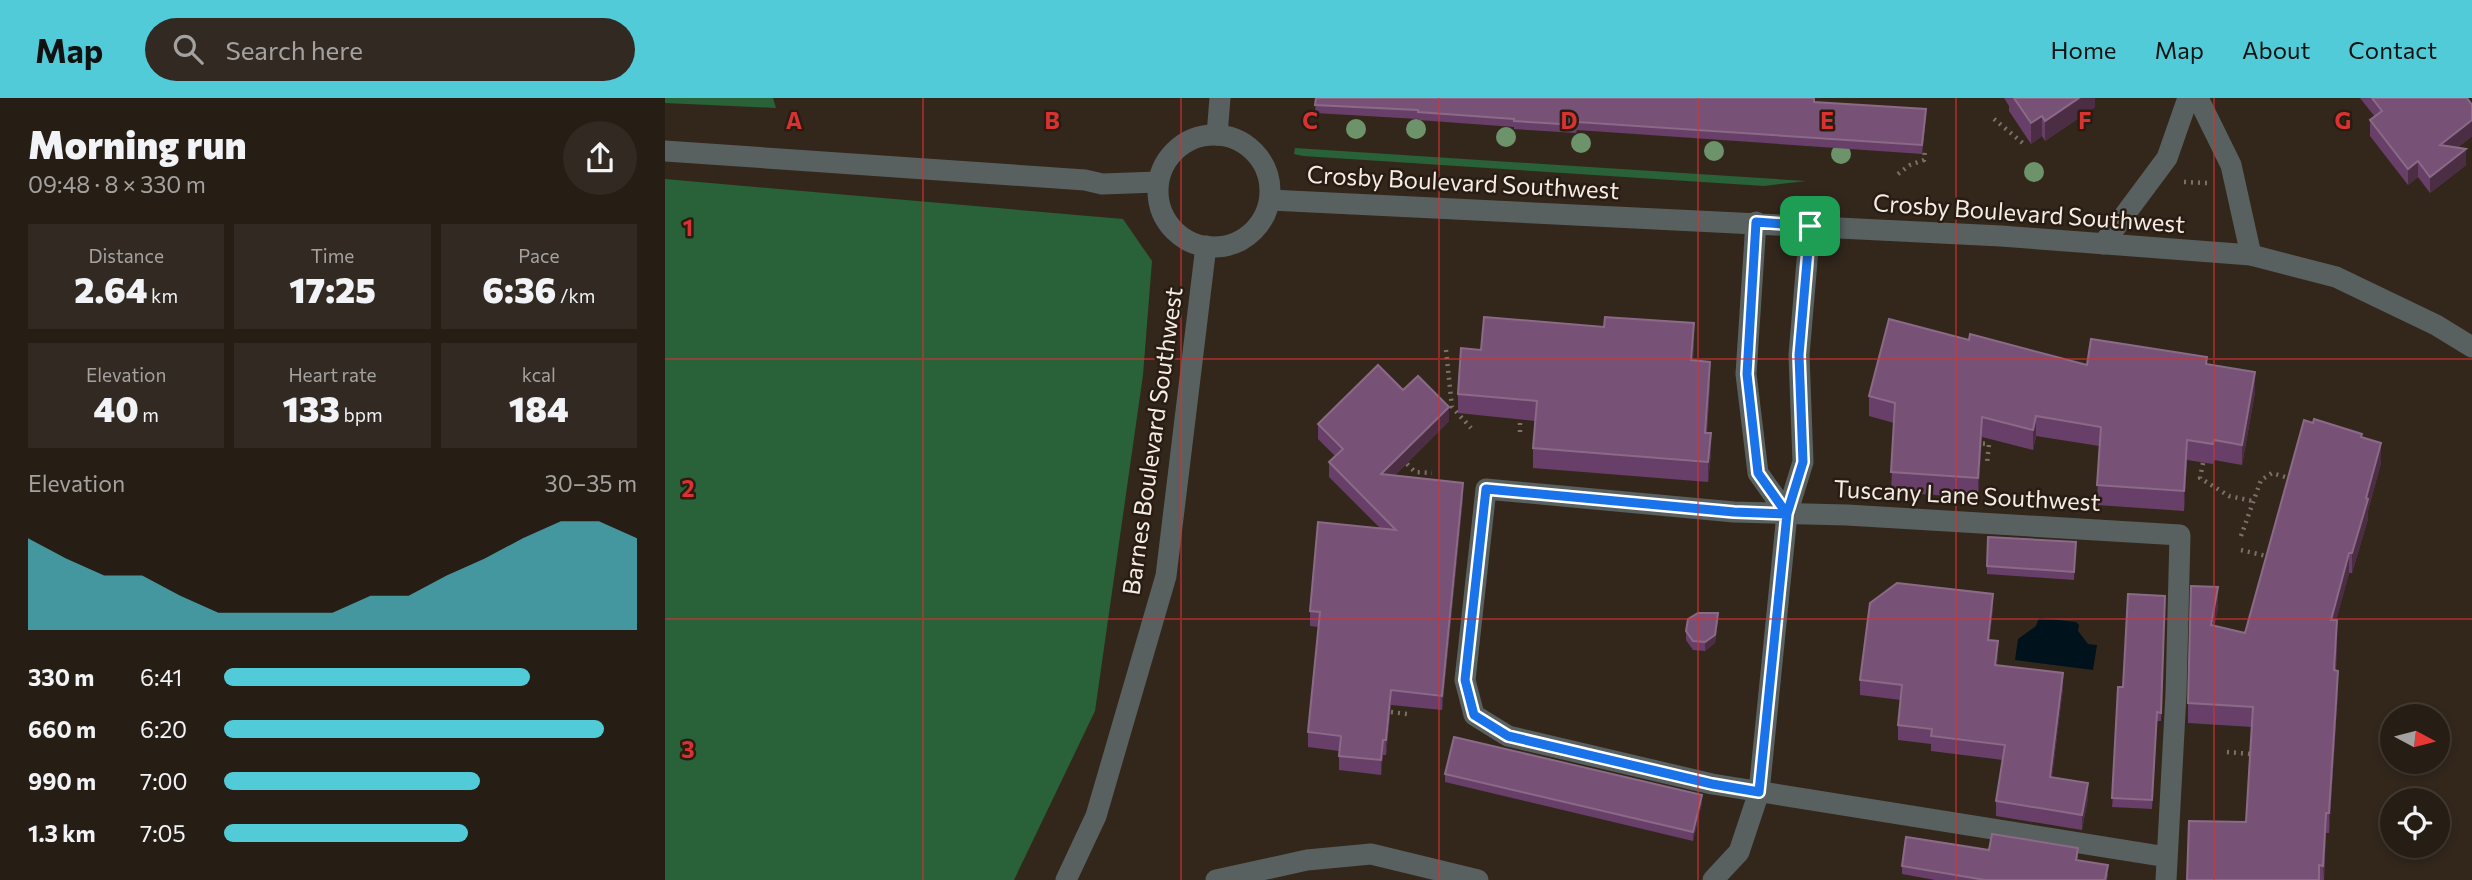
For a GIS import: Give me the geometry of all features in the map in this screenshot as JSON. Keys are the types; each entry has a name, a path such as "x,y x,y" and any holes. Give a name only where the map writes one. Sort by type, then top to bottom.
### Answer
{"street":[{"path":"1217,135 1220,98"},
{"path":"2103,244 2167,158 2188,98"},
{"path":"2198,98 2231,165 2251,255"},
{"path":"1217,135 1235,138 1249,147 1262,161 1269,180 1270,200 1263,218 1251,233 1234,244 1215,248 1195,245 1178,235 1166,220 1159,201 1158,182 1163,166 1172,152 1186,142 1202,136 1217,135"},
{"path":"665,151 1085,180 1102,184 1158,182"},
{"name":"Crosby Boulevard Southwest","path":"1270,200 1756,222 2001,236 2251,255 2336,277 2436,325 2472,347"},
{"path":"1756,222 1747,374 1758,473 1787,514"},
{"path":"1713,880 1739,852 1759,792 1787,514 1803,462 1799,355 1810,226"},
{"name":"Barnes Boulevard Southwest","path":"1066,880 1096,816 1166,576 1206,246"},
{"name":"Tuscany Lane Southwest","path":"2166,880 2176,694 2180,535 1847,515 1734,512 1486,489 1465,680 1474,715 1508,736 1712,784 2167,857"},
{"path":"1216,880 1307,860 1371,854 1478,880"}],"path":[{"path":"1994,119 2024,144"},
{"path":"1898,174 1910,165 1924,160 1925,149"},
{"path":"2180,182 2208,183"},
{"path":"1446,350 1452,407 1471,428"},
{"path":"1520,419 1520,432"},
{"path":"1970,442 1989,444 1987,463"},
{"path":"2203,463 2200,478 2229,496 2253,502"},
{"path":"1407,464 1415,472 1432,473"},
{"path":"2241,536 2260,480 2272,473 2293,479"},
{"path":"2241,550 2275,558"},
{"path":"1391,712 1407,714"},
{"path":"2227,752 2251,754"}],"green space":[{"path":"665,98 773,98 776,108 665,103"},
{"path":"1295,148 1806,181 1764,186 1303,156 1294,154"},
{"path":"665,179 1123,219 1152,261 1143,375 1095,711 1014,880 665,880"}],"water":[{"path":"2039,618 2076,622 2079,625 2078,631 2088,644 2097,645 2093,670 2015,660 2018,639 2036,626"}],"building":[{"path":"1316,98 1814,98 1814,102 1926,109 1922,145 1577,122 1576,125 1514,121 1418,110 1315,105"},
{"path":"2014,98 2079,98 2045,121 2042,116 2031,123"},
{"path":"2372,98 2467,98 2472,105 2472,120 2440,145 2466,149 2430,177 2418,161 2408,169 2370,120 2382,111"},
{"path":"1484,317 1604,327 1605,317 1694,323 1691,360 1710,362 1705,433 1711,433 1708,462 1533,448 1537,401 1458,394 1461,348 1481,350"},
{"path":"1889,319 1969,340 1970,334 2087,365 2091,339 2207,357 2206,364 2255,372 2242,445 2214,440 2213,444 2187,440 2184,491 2097,485 2101,427 2036,416 2033,430 1982,417 1978,478 1891,472 1895,403 1869,396"},
{"path":"1378,365 1403,390 1418,376 1449,407 1381,474 1463,483 1442,696 1391,690 1386,740 1383,740 1381,760 1339,756 1341,736 1308,732 1320,612 1310,611 1318,522 1396,530 1329,462 1343,449 1318,424"},
{"path":"2314,419 2381,443 2366,498 2368,499 2352,553 2349,553 2331,620 2337,620 2334,670 2338,671 2323,866 2319,865 2319,880 2187,880 2189,821 2246,822 2253,707 2188,703 2191,586 2218,587 2211,625 2245,633 2304,420 2313,423"},
{"path":"1988,537 2076,542 2074,572 1987,566"},
{"path":"1897,583 1993,594 1988,640 1998,641 1995,665 2063,673 2050,777 2088,783 2082,815 1996,801 2005,745 1931,736 1932,729 1898,725 1902,685 1860,680 1870,603"},
{"path":"2128,594 2165,596 2161,713 2157,712 2152,800 2112,798 2118,687 2123,687"},
{"path":"1698,613 1718,613 1715,635 1705,642 1693,641 1686,631 1688,619"},
{"path":"1454,737 1702,795 1693,832 1445,774"},
{"path":"1992,834 2078,848 2076,860 2108,865 2105,880 1985,880 1902,866 1906,837 1989,850"}],"route":[{"path":"1810,226 1756,222 1747,374 1758,473 1787,514 1734,512 1486,489 1465,680 1474,715 1508,736 1712,784 1759,792 1787,514 1803,462 1799,355 1810,226"}]}
